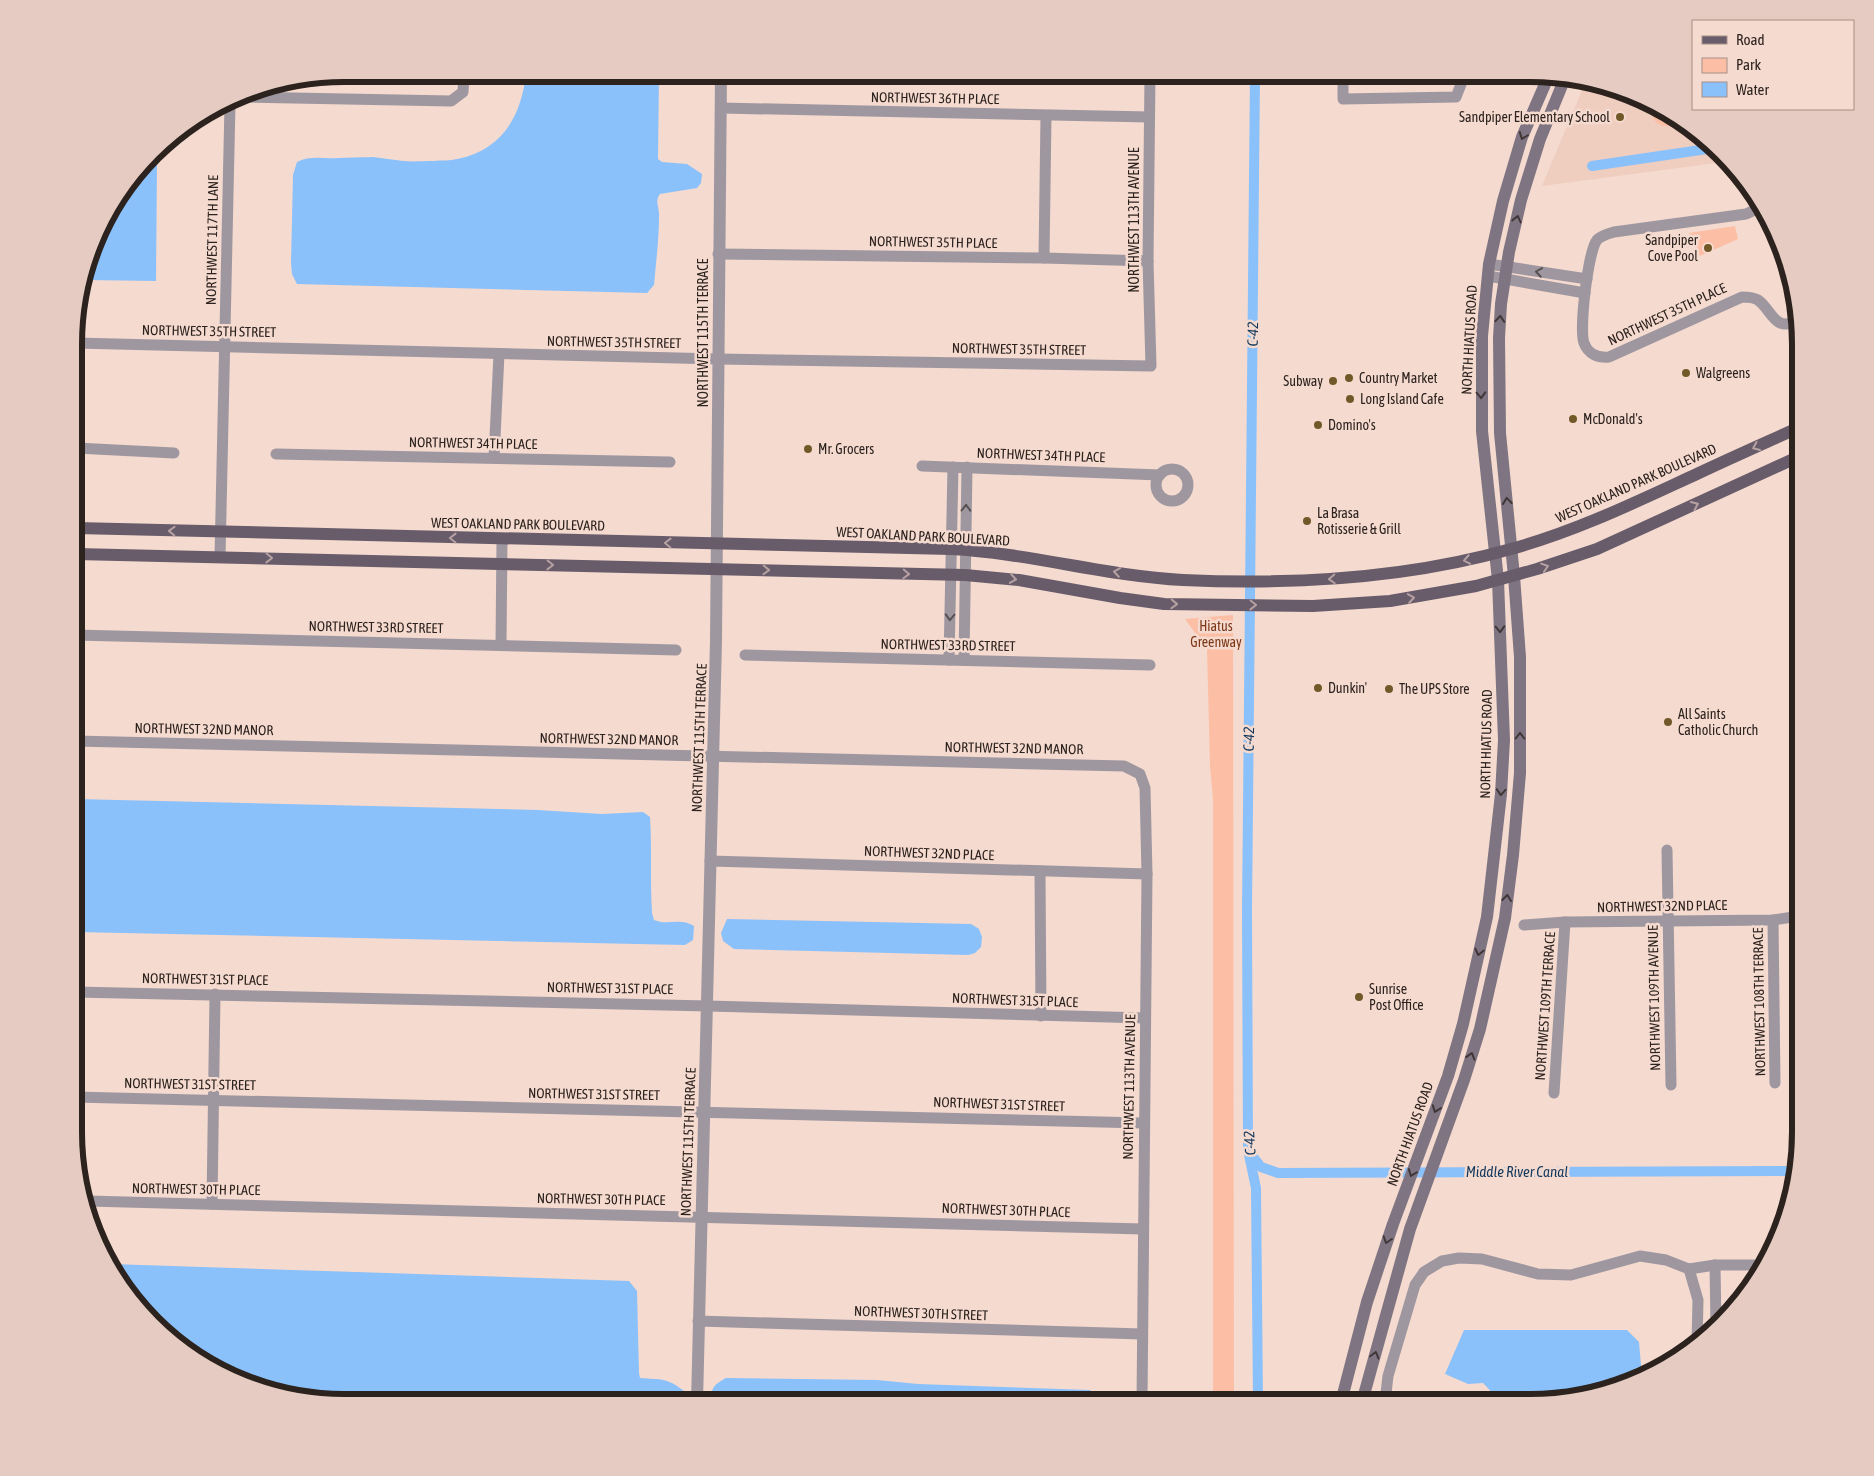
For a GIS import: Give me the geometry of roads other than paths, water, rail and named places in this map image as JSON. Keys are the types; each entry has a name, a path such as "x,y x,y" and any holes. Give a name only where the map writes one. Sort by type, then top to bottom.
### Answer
{"main road":[{"name":"NORTH HIATUS ROAD","path":"1343,1394 1367,1302 1404,1194 1448,1076 1463,1024 1487,917 1501,794 1504,740 1498,580 1482,431 1482,336 1488,270 1503,201 1522,137 1546,83"},
{"path":"1364,1394 1410,1229 1464,1080 1480,1029 1506,909 1520,773 1520,657 1512,549 1500,433 1499,338 1507,266 1521,200 1540,139 1561,85"},
{"name":"WEST OAKLAND PARK BOULEVARD","path":"83,528 951,549 1014,555 1149,577 1287,581 1378,575 1437,566 1512,549 1558,534 1622,509 1792,431"},
{"path":"83,554 965,575 1019,580 1139,601 1179,604 1330,605 1390,601 1444,593 1514,576 1604,546 1792,460"}],"street":[{"path":"257,97 451,101 464,92 464,82"},
{"name":"NORTHWEST 115TH TERRACE","path":"697,1394 714,756 721,82"},
{"name":"NORTHWEST 113TH AVENUE","path":"1150,82 1148,261 1151,366"},
{"path":"1343,82 1343,99 1456,97 1462,82"},
{"name":"NORTHWEST 36TH PLACE","path":"721,108 1149,117"},
{"name":"NORTHWEST 117TH LANE","path":"220,557 230,110"},
{"path":"1044,258 1046,116"},
{"path":"1488,270 1505,279 1585,292 1594,246 1602,236 1614,232 1746,214 1754,210"},
{"name":"NORTHWEST 35TH PLACE","path":"718,254 1148,261"},
{"path":"1488,270 1507,266 1587,279"},
{"name":"NORTHWEST 35TH PLACE","path":"1585,292 1584,343 1590,352 1598,357 1614,355 1740,297 1758,300 1772,317 1780,322 1791,324"},
{"name":"NORTHWEST 35TH STREET","path":"83,343 718,359 1151,366"},
{"path":"494,458 499,354"},
{"path":"83,448 174,453"},
{"name":"NORTHWEST 34TH PLACE","path":"276,454 670,462"},
{"name":"NORTHWEST 34TH PLACE","path":"922,466 1160,475"},
{"path":"949,660 953,467"},
{"path":"964,660 967,467"},
{"path":"501,645 502,539"},
{"name":"NORTHWEST 33RD STREET","path":"83,636 676,650"},
{"name":"NORTHWEST 33RD STREET","path":"745,654 1150,665"},
{"name":"NORTHWEST 32ND MANOR","path":"83,741 1124,766 1140,774"},
{"name":"NORTHWEST 113TH AVENUE","path":"1140,774 1145,788 1147,874 1142,1394"},
{"name":"NORTHWEST 109TH AVENUE","path":"1667,850 1671,1085"},
{"name":"NORTHWEST 32ND PLACE","path":"710,862 1147,874"},
{"path":"1040,871 1041,1016"},
{"name":"NORTHWEST 32ND PLACE","path":"1524,925 1565,922 1773,920 1792,917"},
{"name":"NORTHWEST 108TH TERRACE","path":"1773,920 1774,1083"},
{"name":"NORTHWEST 109TH TERRACE","path":"1554,1093 1565,922"},
{"name":"NORTHWEST 31ST PLACE","path":"83,992 1145,1018"},
{"path":"212,1204 215,994"},
{"name":"NORTHWEST 31ST STREET","path":"83,1096 1144,1123"},
{"name":"NORTHWEST 30TH PLACE","path":"92,1201 1143,1229"},
{"path":"1385,1394 1388,1376 1415,1285 1424,1272 1442,1261 1459,1258 1482,1259 1538,1274 1571,1275 1640,1256 1666,1260 1689,1269 1715,1265 1754,1265"},
{"path":"1715,1265 1716,1316"},
{"path":"1689,1269 1698,1300 1697,1332"},
{"name":"NORTHWEST 30TH STREET","path":"698,1322 1142,1334"}],"water":[{"path":"524,82 659,82 658,159 662,162 687,164 702,174 701,183 697,188 660,194 658,197 659,214 654,285 647,293 297,284 292,274 291,263 293,175 297,162 312,158 373,157 407,161 434,161 454,160 473,155 486,148 507,129 514,117"},
{"path":"157,161 156,281 90,280 102,244 118,214 137,185"},
{"path":"83,799 538,810 602,814 643,812 650,817 651,901 654,920 659,922 684,922 694,926 693,940 685,945 83,932"},
{"path":"727,919 971,924 979,929 982,937 981,947 975,953 968,955 734,949 723,941 721,933"},
{"path":"119,1264 629,1281 637,1291 640,1378 663,1380 672,1383 684,1391 684,1394 345,1394 310,1391 277,1385 244,1374 214,1358 185,1339 159,1317 137,1291"},
{"path":"1464,1330 1627,1330 1639,1342 1641,1368 1614,1380 1564,1391 1529,1394 1493,1394 1483,1383 1468,1384 1445,1374"},
{"path":"726,1378 877,1380 918,1384 1090,1390 1093,1394 712,1394 714,1386"}],"waterway":[{"name":"C-42","path":"1255,82 1247,911 1248,1150 1256,1188 1258,1394"},
{"path":"1592,166 1704,150"},
{"name":"Middle River Canal","path":"1250,1153 1261,1167 1278,1173 1788,1171"}],"place":[{"name":"Sandpiper Elementary School","path":"1620,117"},
{"name":"Sandpiper Cove Pool","path":"1708,248"},
{"name":"Walgreens","path":"1686,373"},
{"name":"Country Market","path":"1349,378"},
{"name":"Subway","path":"1333,381"},
{"name":"Long Island Cafe","path":"1350,399"},
{"name":"McDonald's","path":"1573,419"},
{"name":"Domino's","path":"1318,425"},
{"name":"Mr. Grocers","path":"808,449"},
{"name":"La Brasa Rotisserie & Grill","path":"1307,521"},
{"name":"Dunkin'","path":"1318,688"},
{"name":"The UPS Store","path":"1389,689"},
{"name":"All Saints Catholic Church","path":"1668,722"},
{"name":"Sunrise Post Office","path":"1359,997"}],"park label":[{"name":"Hiatus Greenway","path":"1216,634"}]}
